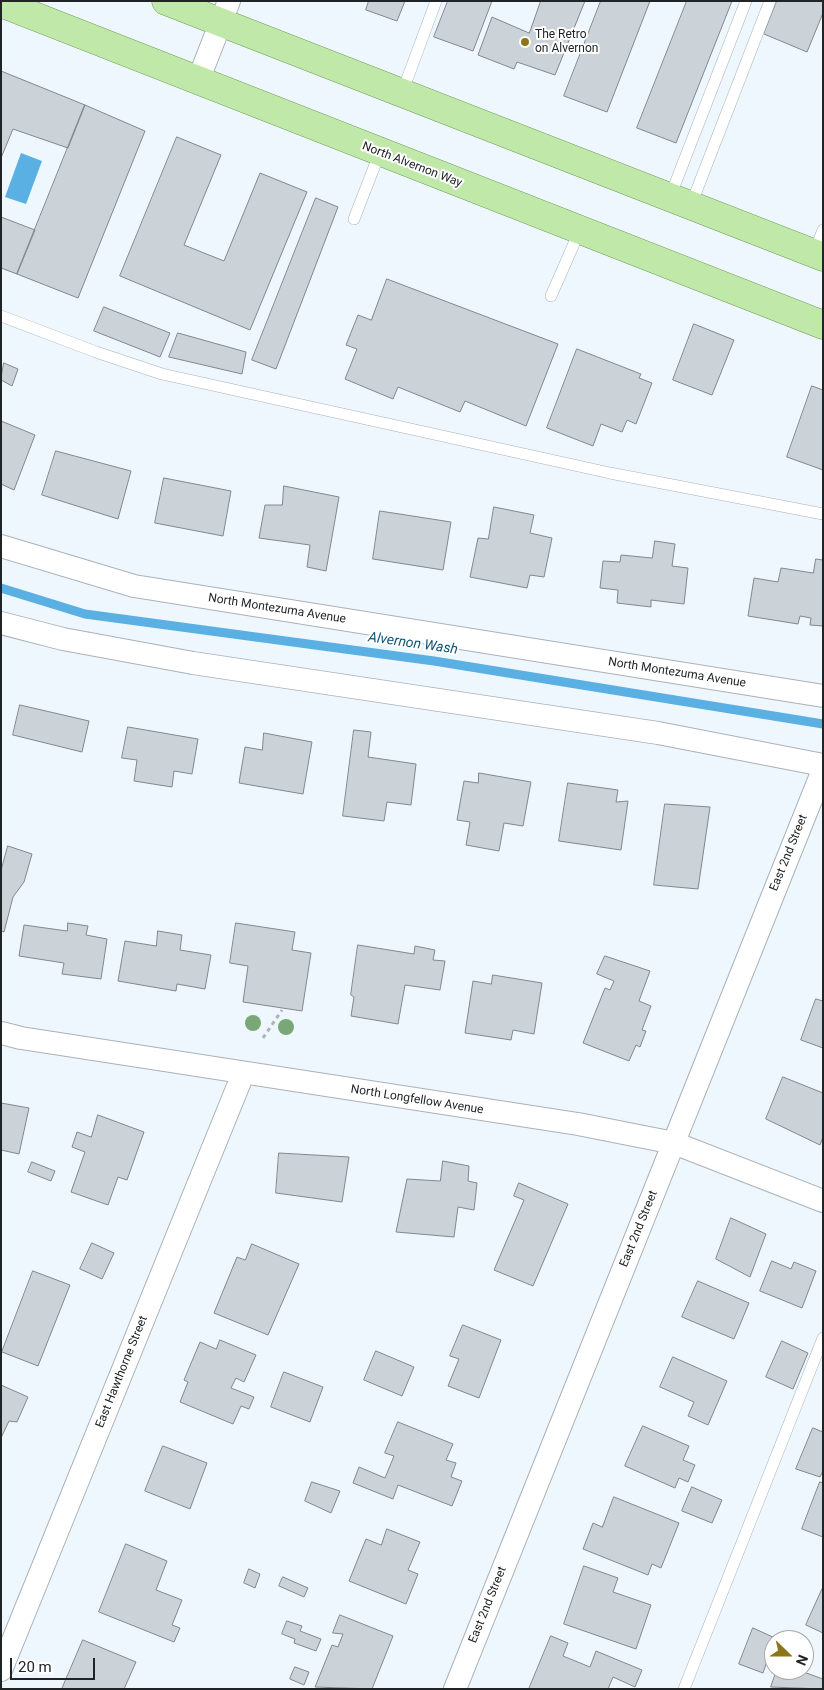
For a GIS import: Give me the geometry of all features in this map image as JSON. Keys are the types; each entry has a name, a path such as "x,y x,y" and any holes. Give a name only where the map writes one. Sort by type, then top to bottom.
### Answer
{"main road":[{"path":"166,1 225,12 402,93 681,201 820,247"},
{"name":"North Alvernon Way","path":"1,3 823,325"}],"street":[{"path":"198,81 225,12"},
{"name":"North Montezuma Avenue","path":"1,546 134,586 823,696"},
{"path":"1,623 63,639 193,664 658,733 823,765"},
{"name":"East 2nd Street","path":"455,1689 823,770"},
{"name":"North Longfellow Avenue","path":"1,1033 21,1038 243,1074 578,1124 674,1143 823,1201"},
{"name":"East Hawthorne Street","path":"1,1670 243,1074"}],"lane":[{"path":"402,93 436,1"},
{"path":"681,201 746,1"},
{"path":"681,201 770,1"},
{"path":"354,218 380,152"},
{"path":"551,296 580,230"},
{"path":"1,316 96,352 162,374 600,471 823,514"},
{"path":"684,1689 823,1338"}],"path":[{"path":"263,1038 282,1010"}],"water":[{"path":"21,153 42,161 26,204 5,197"}],"building":[{"path":"369,1 405,1 397,21 366,10"},
{"path":"448,1 492,1 473,51 434,37"},
{"name":"The Retro on Alvernon","path":"541,1 585,1 555,75 517,62 514,69 478,55 492,17 529,33"},
{"path":"601,1 650,1 607,112 564,96"},
{"path":"687,1 732,1 676,143 637,128"},
{"path":"777,1 823,1 823,13 807,52 764,34"},
{"path":"1,71 85,105 68,148 13,129 1,158"},
{"path":"85,105 145,131 78,298 17,274"},
{"path":"177,137 221,155 184,245 224,261 260,173 307,192 250,330 120,276"},
{"path":"316,198 338,207 276,369 252,360"},
{"path":"1,217 35,230 17,274 1,268"},
{"path":"387,279 558,344 526,426 465,401 460,412 398,387 393,399 345,379 357,349 346,345 358,315 371,320"},
{"path":"104,307 170,333 160,357 94,331"},
{"path":"694,324 734,340 712,395 673,380"},
{"path":"178,333 246,352 242,374 169,357"},
{"path":"577,349 641,374 639,378 652,383 636,424 627,420 622,432 601,424 593,446 547,428"},
{"path":"4,363 18,369 12,386 1,380"},
{"path":"812,386 823,390 823,470 787,457"},
{"path":"1,421 35,435 14,490 1,484"},
{"path":"56,451 131,471 118,519 42,495"},
{"path":"164,478 231,491 223,536 155,523"},
{"path":"284,486 339,497 326,571 307,567 310,545 259,538 265,505 282,505"},
{"path":"494,507 534,515 530,533 552,538 544,577 530,575 527,588 470,577 478,538 488,539"},
{"path":"380,511 451,522 443,570 373,559"},
{"path":"655,541 675,544 672,566 688,568 684,604 651,600 651,607 617,603 618,590 600,588 603,561 620,562 621,555 652,558"},
{"path":"816,559 823,560 823,626 810,625 811,618 800,616 798,624 748,616 754,578 778,582 781,568 813,573"},
{"path":"20,705 89,721 82,752 13,735"},
{"path":"128,727 198,739 192,774 174,771 172,787 134,781 137,760 122,758"},
{"path":"354,730 371,732 368,757 416,764 411,805 387,802 384,821 343,816"},
{"path":"264,733 312,742 303,794 239,783 245,747 262,750"},
{"path":"479,773 531,782 523,826 504,823 499,851 466,845 470,822 457,820 464,781 478,783"},
{"path":"568,783 618,790 616,802 628,801 621,850 559,841"},
{"path":"665,804 710,807 698,889 654,885"},
{"path":"8,846 32,854 24,882 13,897 4,932 1,931 1,871"},
{"path":"68,923 88,926 86,935 107,939 101,979 62,974 64,963 19,956 24,925 67,931"},
{"path":"236,923 295,932 292,950 311,953 302,1011 243,1002 248,966 230,963"},
{"path":"158,931 182,935 180,950 211,955 205,989 177,984 176,991 118,981 125,941 156,946"},
{"path":"358,945 414,954 415,946 435,950 433,960 445,961 440,990 405,985 398,1024 351,1016 354,997 351,995"},
{"path":"605,956 650,971 639,1001 651,1006 642,1030 646,1031 640,1047 636,1045 629,1061 583,1043 605,988 610,990 614,981 597,974"},
{"path":"493,975 542,983 534,1034 513,1030 511,1040 465,1033 473,981 491,984"},
{"path":"816,999 823,1001 823,1048 801,1040"},
{"path":"783,1077 823,1093 823,1137 820,1145 766,1119"},
{"path":"1,1103 29,1108 19,1154 1,1150"},
{"path":"98,1115 144,1132 127,1180 118,1177 108,1205 71,1192 85,1152 72,1147 77,1132 91,1137"},
{"path":"279,1153 349,1157 342,1202 276,1193"},
{"path":"443,1161 469,1166 468,1181 477,1183 474,1210 458,1207 454,1237 396,1232 407,1179 440,1181"},
{"path":"32,1162 55,1171 51,1181 28,1172"},
{"path":"519,1183 568,1204 533,1286 494,1270 524,1200 514,1196"},
{"path":"731,1218 766,1234 750,1277 716,1259"},
{"path":"92,1243 114,1253 102,1279 80,1269"},
{"path":"252,1244 299,1264 268,1335 214,1313 237,1257 245,1260"},
{"path":"772,1261 791,1269 794,1262 816,1271 802,1308 760,1291"},
{"path":"33,1271 70,1285 38,1366 2,1352"},
{"path":"698,1281 749,1303 734,1339 682,1317"},
{"path":"463,1325 501,1340 479,1398 448,1386 459,1359 450,1356"},
{"path":"220,1340 256,1355 244,1382 236,1378 231,1388 254,1397 249,1409 241,1406 233,1424 180,1402 188,1382 184,1380 200,1342 216,1349"},
{"path":"782,1341 808,1353 793,1389 766,1377"},
{"path":"376,1351 414,1367 402,1396 364,1380"},
{"path":"673,1357 727,1381 708,1425 688,1416 694,1402 660,1387"},
{"path":"284,1372 323,1387 310,1422 271,1407"},
{"path":"1,1385 28,1397 17,1422 9,1421 1,1438"},
{"path":"398,1422 453,1444 446,1460 456,1463 451,1477 462,1481 452,1506 398,1485 393,1499 353,1483 359,1467 385,1478 394,1456 385,1453"},
{"path":"643,1426 689,1446 683,1460 695,1465 688,1482 679,1478 675,1488 625,1466"},
{"path":"813,1428 823,1432 823,1471 820,1477 796,1469"},
{"path":"163,1446 207,1463 190,1509 145,1491"},
{"path":"312,1482 340,1491 331,1513 305,1501"},
{"path":"820,1482 823,1483 823,1537 802,1529"},
{"path":"692,1487 722,1500 712,1523 682,1511"},
{"path":"614,1497 679,1523 661,1568 652,1564 648,1575 583,1549 593,1523 602,1527"},
{"path":"387,1529 420,1542 408,1570 418,1574 406,1604 349,1581 366,1539 381,1545"},
{"path":"126,1544 167,1561 156,1590 182,1600 172,1625 180,1628 174,1642 99,1612"},
{"path":"584,1566 618,1578 613,1592 651,1605 636,1649 564,1624"},
{"path":"249,1569 260,1574 255,1588 244,1583"},
{"path":"283,1577 308,1588 304,1597 279,1586"},
{"path":"823,1587 823,1633 806,1625"},
{"path":"340,1615 393,1636 372,1689 315,1687 332,1645 338,1647 343,1634 333,1633"},
{"path":"287,1621 302,1626 300,1631 321,1639 316,1651 294,1643 295,1639 282,1634"},
{"path":"753,1628 764,1633 763,1673 739,1664"},
{"path":"551,1636 568,1643 563,1656 590,1667 596,1651 642,1670 635,1687 613,1677 608,1689 529,1689"},
{"path":"83,1640 136,1662 124,1689 62,1689"},
{"path":"295,1667 309,1672 304,1685 290,1679"},
{"path":"814,1676 823,1679 823,1689 771,1687 773,1680 814,1680"}],"waterway":[{"name":"Alvernon Wash","path":"1,588 85,614 434,661 823,724"}],"place":[{"name":"The Retro on Alvernon","path":"525,42"}]}
